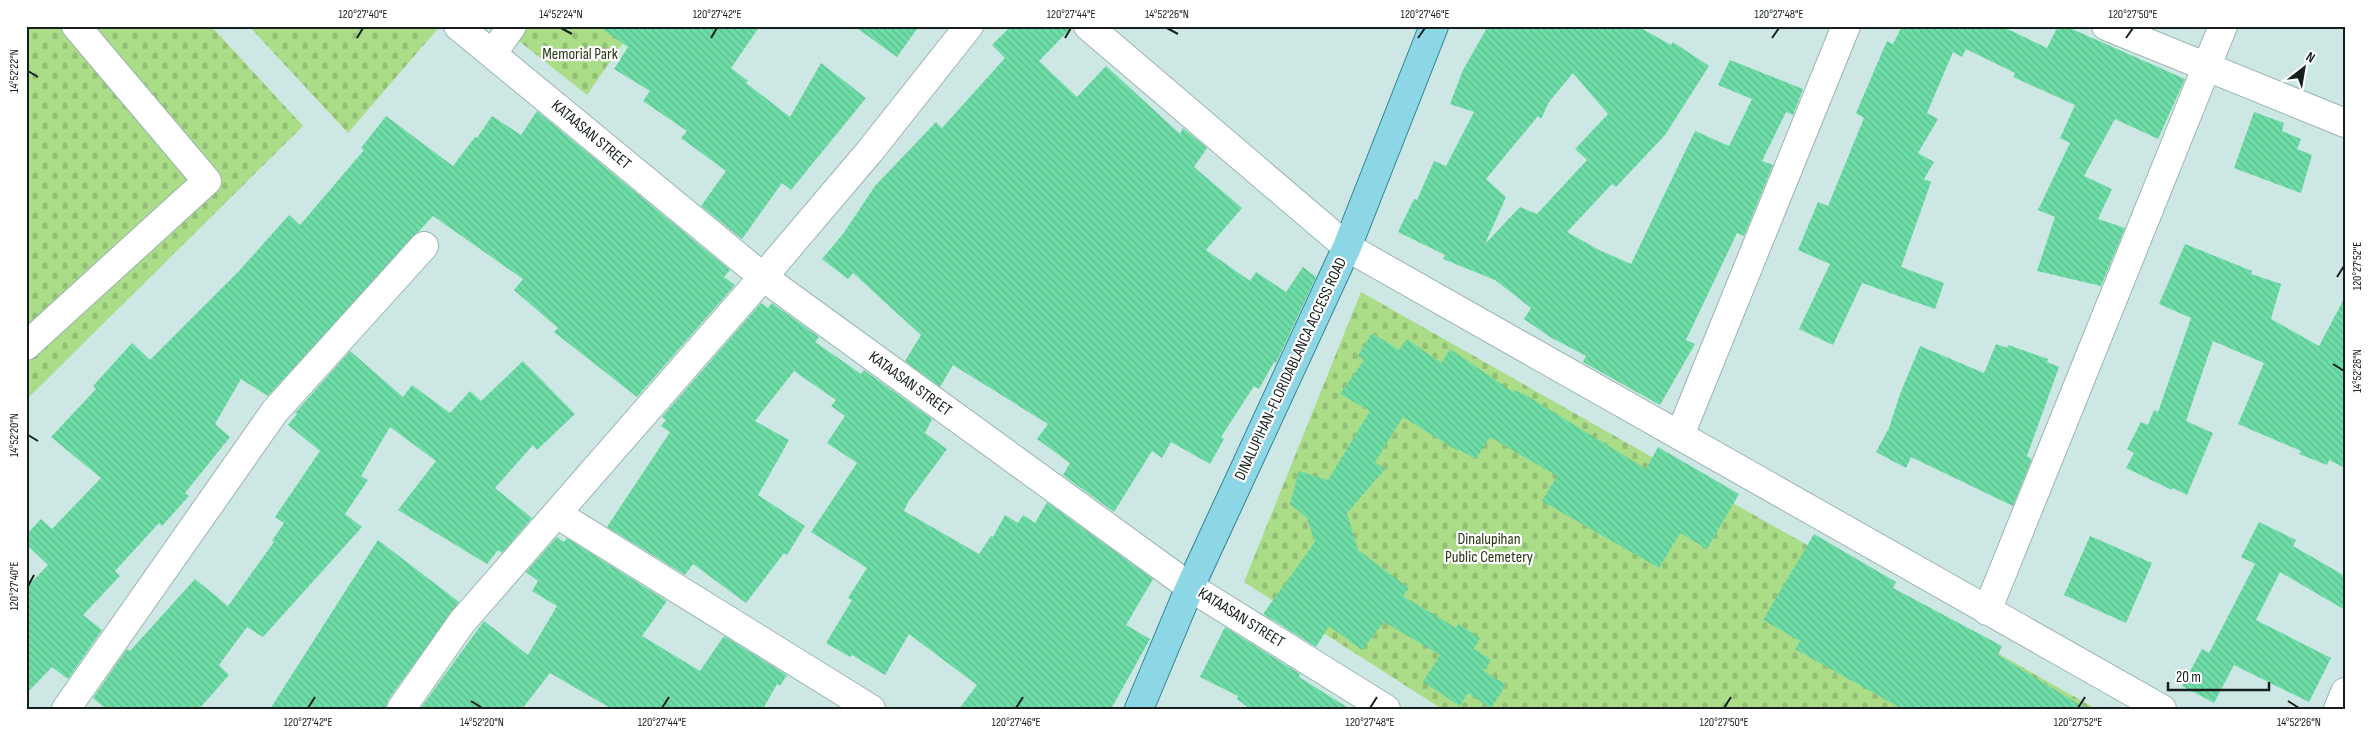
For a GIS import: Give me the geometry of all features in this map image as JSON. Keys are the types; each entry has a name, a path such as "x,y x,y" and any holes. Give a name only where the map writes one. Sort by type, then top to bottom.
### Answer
{"main road":[{"name":"DINALUPIHAN-FLORIDABLANCA ACCESS ROAD","path":"1139,709 1190,586 1347,247 1434,26"}],"street":[{"path":"26,346 207,181 76,26"},
{"name":"KATAASAN STREET","path":"458,26 763,278 1190,586 1386,709"},
{"path":"493,53 512,26"},
{"path":"401,709 462,622 763,278 870,151 968,26"},
{"path":"1088,26 1347,247 2162,709"},
{"path":"1680,435 1846,26"},
{"path":"2106,26 2205,68 2345,123"},
{"path":"1987,611 2223,26"},
{"path":"66,709 275,411 424,246"},
{"path":"557,514 862,706"},
{"path":"2338,709 2345,692"}],"green space":[{"path":"26,26 211,26 303,126 26,400"},
{"path":"249,26 440,26 348,133"},
{"name":"Memorial Park","path":"500,26 635,26 587,95"},
{"name":"Dinalupihan Public Cemetery","path":"1361,292 2096,709 1442,709 1244,582"}],"building":[{"path":"598,26 760,26 731,68 748,81 746,83 790,117 821,63 866,98 791,190 782,183 742,239 701,206 726,171 681,138 687,131 643,101 650,91 614,69 628,47"},
{"path":"854,26 919,26 897,57"},
{"path":"1011,26 1073,26 1039,61 1077,97 1106,66 1180,134 1183,128 1207,148 1194,167 1242,208 1206,250 1250,281 1256,272 1286,292 1303,267 1316,277 1276,363 1274,362 1259,389 1254,386 1221,437 1224,439 1210,464 1171,442 1162,458 1152,451 1114,512 1063,475 1070,463 1037,439 1048,424 953,365 940,387 905,361 921,335 853,273 848,279 822,259 843,234 875,186 936,122 942,128 1005,58 992,45"},
{"path":"1488,26 1637,26 1671,45 1673,42 1709,66 1665,135 1616,187 1612,184 1567,232 1599,250 1631,264 1695,131 1729,146 1752,99 1718,85 1730,60 1803,89 1793,115 1786,112 1762,161 1773,165 1744,236 1737,233 1686,340 1695,344 1660,405 1583,362 1586,356 1550,337 1524,319 1531,308 1495,280 1443,259 1445,255 1398,232 1414,199 1417,200 1434,161 1446,166 1474,112 1450,104 1463,70","holes":["1573,73 1608,114 1575,149 1587,160 1537,214 1520,207 1485,244 1506,197 1486,179 1538,116 1541,119 1549,102"]},
{"path":"1898,26 2001,26 2047,48 2058,26 2065,26 2185,79 2158,139 2115,119 2084,176 2112,189 2098,219 2125,228 2101,286 2037,271 2055,217 2038,210 2070,143 2060,138 2075,105 2013,77 2015,73 1966,49 1962,57 1953,52 1927,113 1938,119 1918,153 1934,162 1924,179 1931,182 1901,267 1944,283 1935,309 1862,283 1833,345 1799,329 1830,264 1798,250 1818,202 1828,206 1864,118 1856,113 1887,41 1893,44 1901,28"},
{"path":"537,111 730,270 724,277 735,285 637,397 554,332 558,328 514,290 523,279 433,216 268,396 241,379 215,424 230,437 185,493 189,496 162,526 159,523 115,571 120,576 83,615 102,630 68,679 52,667 26,694 26,588 48,565 26,544 26,535 41,519 52,529 101,478 51,437 96,389 93,386 132,343 150,360 239,271 289,215 300,225 364,150 361,148 386,116 453,166 475,137 477,138 492,116 521,135"},
{"path":"2254,112 2284,123 2282,131 2301,139 2297,149 2312,155 2301,193 2234,168"},
{"path":"2185,244 2252,271 2251,274 2281,284 2271,319 2319,346 2345,297 2345,468 2329,460 2327,465 2299,454 2301,451 2238,424 2264,363 2213,341 2186,421 2213,433 2187,495 2126,468 2134,453 2127,449 2141,422 2148,425 2154,410 2158,412 2191,318 2159,304"},
{"path":"761,303 768,308 772,303 819,337 815,342 861,374 864,370 932,419 925,433 947,449 908,502 904,511 979,554 991,536 993,537 1005,515 1018,523 1023,515 1035,523 1047,502 1153,579 1126,625 1150,639 1111,709 959,709 977,685 909,634 885,675 852,655 850,657 826,643 852,600 848,598 867,568 811,532 857,463 827,443 845,416 831,406 836,400 794,371 755,421 789,440 758,495 805,526 787,555 784,553 746,603 693,564 685,575 607,527 670,432 661,426 666,420 662,417"},
{"path":"1372,333 1399,350 1407,339 1441,363 1450,349 1513,392 1514,390 1524,394 1646,469 1658,447 1739,494 1707,549 1680,533 1659,568 1542,501 1557,476 1490,437 1476,459 1460,450 1458,451 1403,417 1375,462 1385,469 1347,513 1358,550 1409,588 1403,596 1456,628 1458,624 1480,638 1474,649 1491,660 1484,671 1506,685 1491,708 1468,693 1460,706 1423,682 1440,655 1384,622 1362,650 1329,626 1316,647 1263,614 1315,542 1307,518 1290,504 1299,471 1328,480 1370,411 1340,394 1364,360 1358,356"},
{"path":"1996,344 2007,348 2008,345 2048,359 2047,362 2059,367 2027,456 2032,459 2013,506 1911,457 1906,468 1876,452 1889,428 1900,394 1920,346 1984,373"},
{"path":"350,351 403,397 412,385 450,413 470,391 481,401 523,361 575,414 537,450 533,445 495,488 532,518 502,553 498,550 487,564 398,510 436,461 390,427 361,476 368,480 345,514 362,527 263,637 247,627 219,665 229,675 199,709 106,709 93,698 127,649 130,651 195,579 228,606 274,542 272,541 284,523 275,517 320,451 288,425 297,414 295,413"},
{"path":"2259,522 2296,540 2293,546 2345,576 2345,610 2280,572 2256,620 2331,658 2309,702 2234,665 2214,703 2182,686 2202,649 2209,653 2255,564 2241,557"},
{"path":"1814,534 1896,582 1893,588 2002,646 1998,655 2087,709 1902,709 1795,649 1800,641 1763,620"},
{"path":"2090,536 2152,563 2126,623 2064,595"},
{"path":"557,537 564,542 567,538 667,601 642,636 700,671 724,636 787,675 780,686 777,684 763,709 612,709 550,673 522,709 420,709 484,621 528,655 557,606 532,591 538,581 526,572"},
{"path":"378,540 459,602 388,700 386,709 270,709"},
{"path":"1225,627 1300,674 1299,677 1350,709 1250,709 1237,699 1238,696 1200,677"}]}
